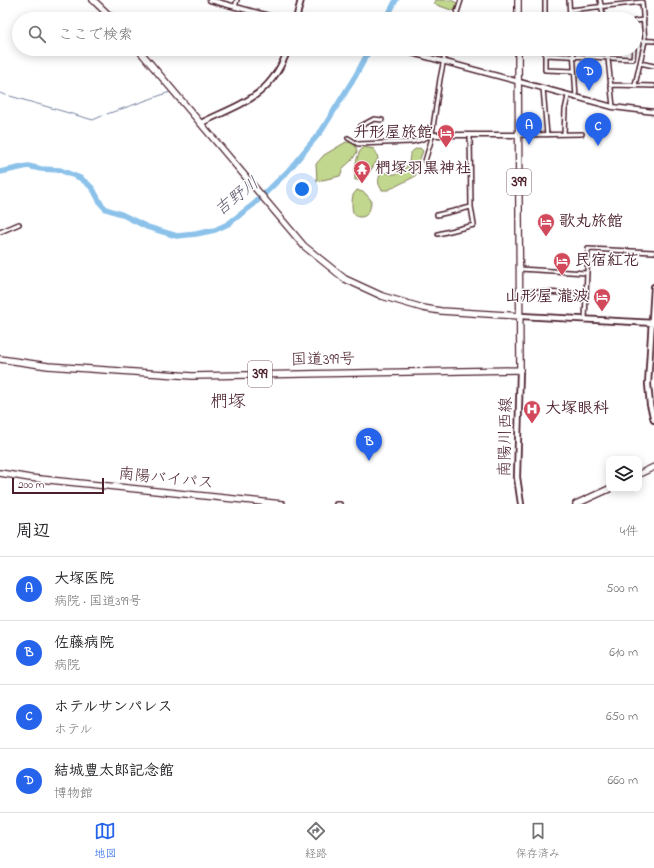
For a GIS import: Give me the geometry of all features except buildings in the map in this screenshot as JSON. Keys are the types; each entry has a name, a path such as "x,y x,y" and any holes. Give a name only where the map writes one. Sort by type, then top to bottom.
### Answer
{"highway":[{"path":"93,0 106,12"},
{"path":"518,0 518,12"},
{"path":"144,56 304,246 345,279 369,291 404,304 435,310 520,316"},
{"name":"399","path":"518,56 520,370"},
{"name":"国道399号","path":"0,359 48,366 192,376 520,370"},
{"path":"642,473 654,467"},
{"name":"南陽バイパス","path":"0,473 30,478 282,504"},
{"path":"576,504 606,491"}],"main road":[{"path":"298,12 301,0"},
{"path":"201,123 236,108 260,93 272,80 285,56"},
{"path":"654,287 648,390 654,420"},
{"path":"520,316 653,323"},
{"name":"南陽川西線","path":"520,370 517,477 521,504"}],"street":[{"path":"210,0 254,12"},
{"path":"235,7 237,0"},
{"path":"457,12 461,0"},
{"path":"545,0 545,12"},
{"path":"569,0 570,10 642,2 645,41 642,54"},
{"path":"600,0 603,12"},
{"path":"642,41 654,41"},
{"path":"420,56 613,107 654,112"},
{"path":"425,161 432,135 444,56"},
{"path":"545,56 545,70 574,71"},
{"path":"576,98 573,56 633,59 633,56"},
{"path":"635,86 642,56"},
{"path":"608,58 613,107"},
{"path":"640,63 654,66"},
{"path":"610,84 654,86"},
{"path":"543,88 547,135"},
{"path":"564,134 565,110 568,96"},
{"path":"361,126 374,120 382,120"},
{"path":"438,234 474,225 471,207 470,134"},
{"path":"348,138 358,144 404,142 420,140 432,135 582,134"},
{"path":"437,215 471,207"},
{"path":"0,232 19,224"},
{"path":"585,319 588,249 654,252"},
{"path":"520,269 586,273"},
{"path":"520,291 585,294"}],"green space":[{"path":"436,0 451,0 457,3 454,11 434,4"},
{"path":"346,142 352,143 356,147 357,152 352,160 344,167 340,176 317,181 316,164 324,155"},
{"path":"363,147 374,149 378,159 365,179 355,180 356,163"},
{"path":"420,148 423,151 419,161 417,173 414,177 388,190 382,190 378,181 381,172 392,174 399,173 407,166 411,152"},
{"path":"357,190 365,193 371,200 369,212 362,217 356,216 352,210 353,195"}],"waterway":[{"name":"吉野川","path":"390,12 396,0"},
{"name":"吉野川","path":"0,172 28,166 41,169 60,170 80,178 88,184 106,209 121,214 147,227 177,236 215,230 228,224 254,204 288,171 322,130 366,56"},
{"path":"107,114 170,92"},
{"path":"0,93 6,95"},
{"path":"10,96 93,120 102,116"}],"place":[{"name":"結城豊太郎記念館","path":"589,91"},
{"name":"大塚医院","path":"529,145"},
{"name":"ホテルサンパレス","path":"598,146"},
{"name":"升形屋旅館","path":"446,148"},
{"name":"椚塚羽黒神社","path":"362,184"},
{"name":"歌丸旅館","path":"546,237"},
{"name":"民宿紅花","path":"562,276"},
{"name":"山形屋 瀧波","path":"602,312"},
{"name":"大塚眼科","path":"532,424"},
{"name":"佐藤病院","path":"369,461"}],"district":[{"name":"椚塚","path":"228,403"}]}
